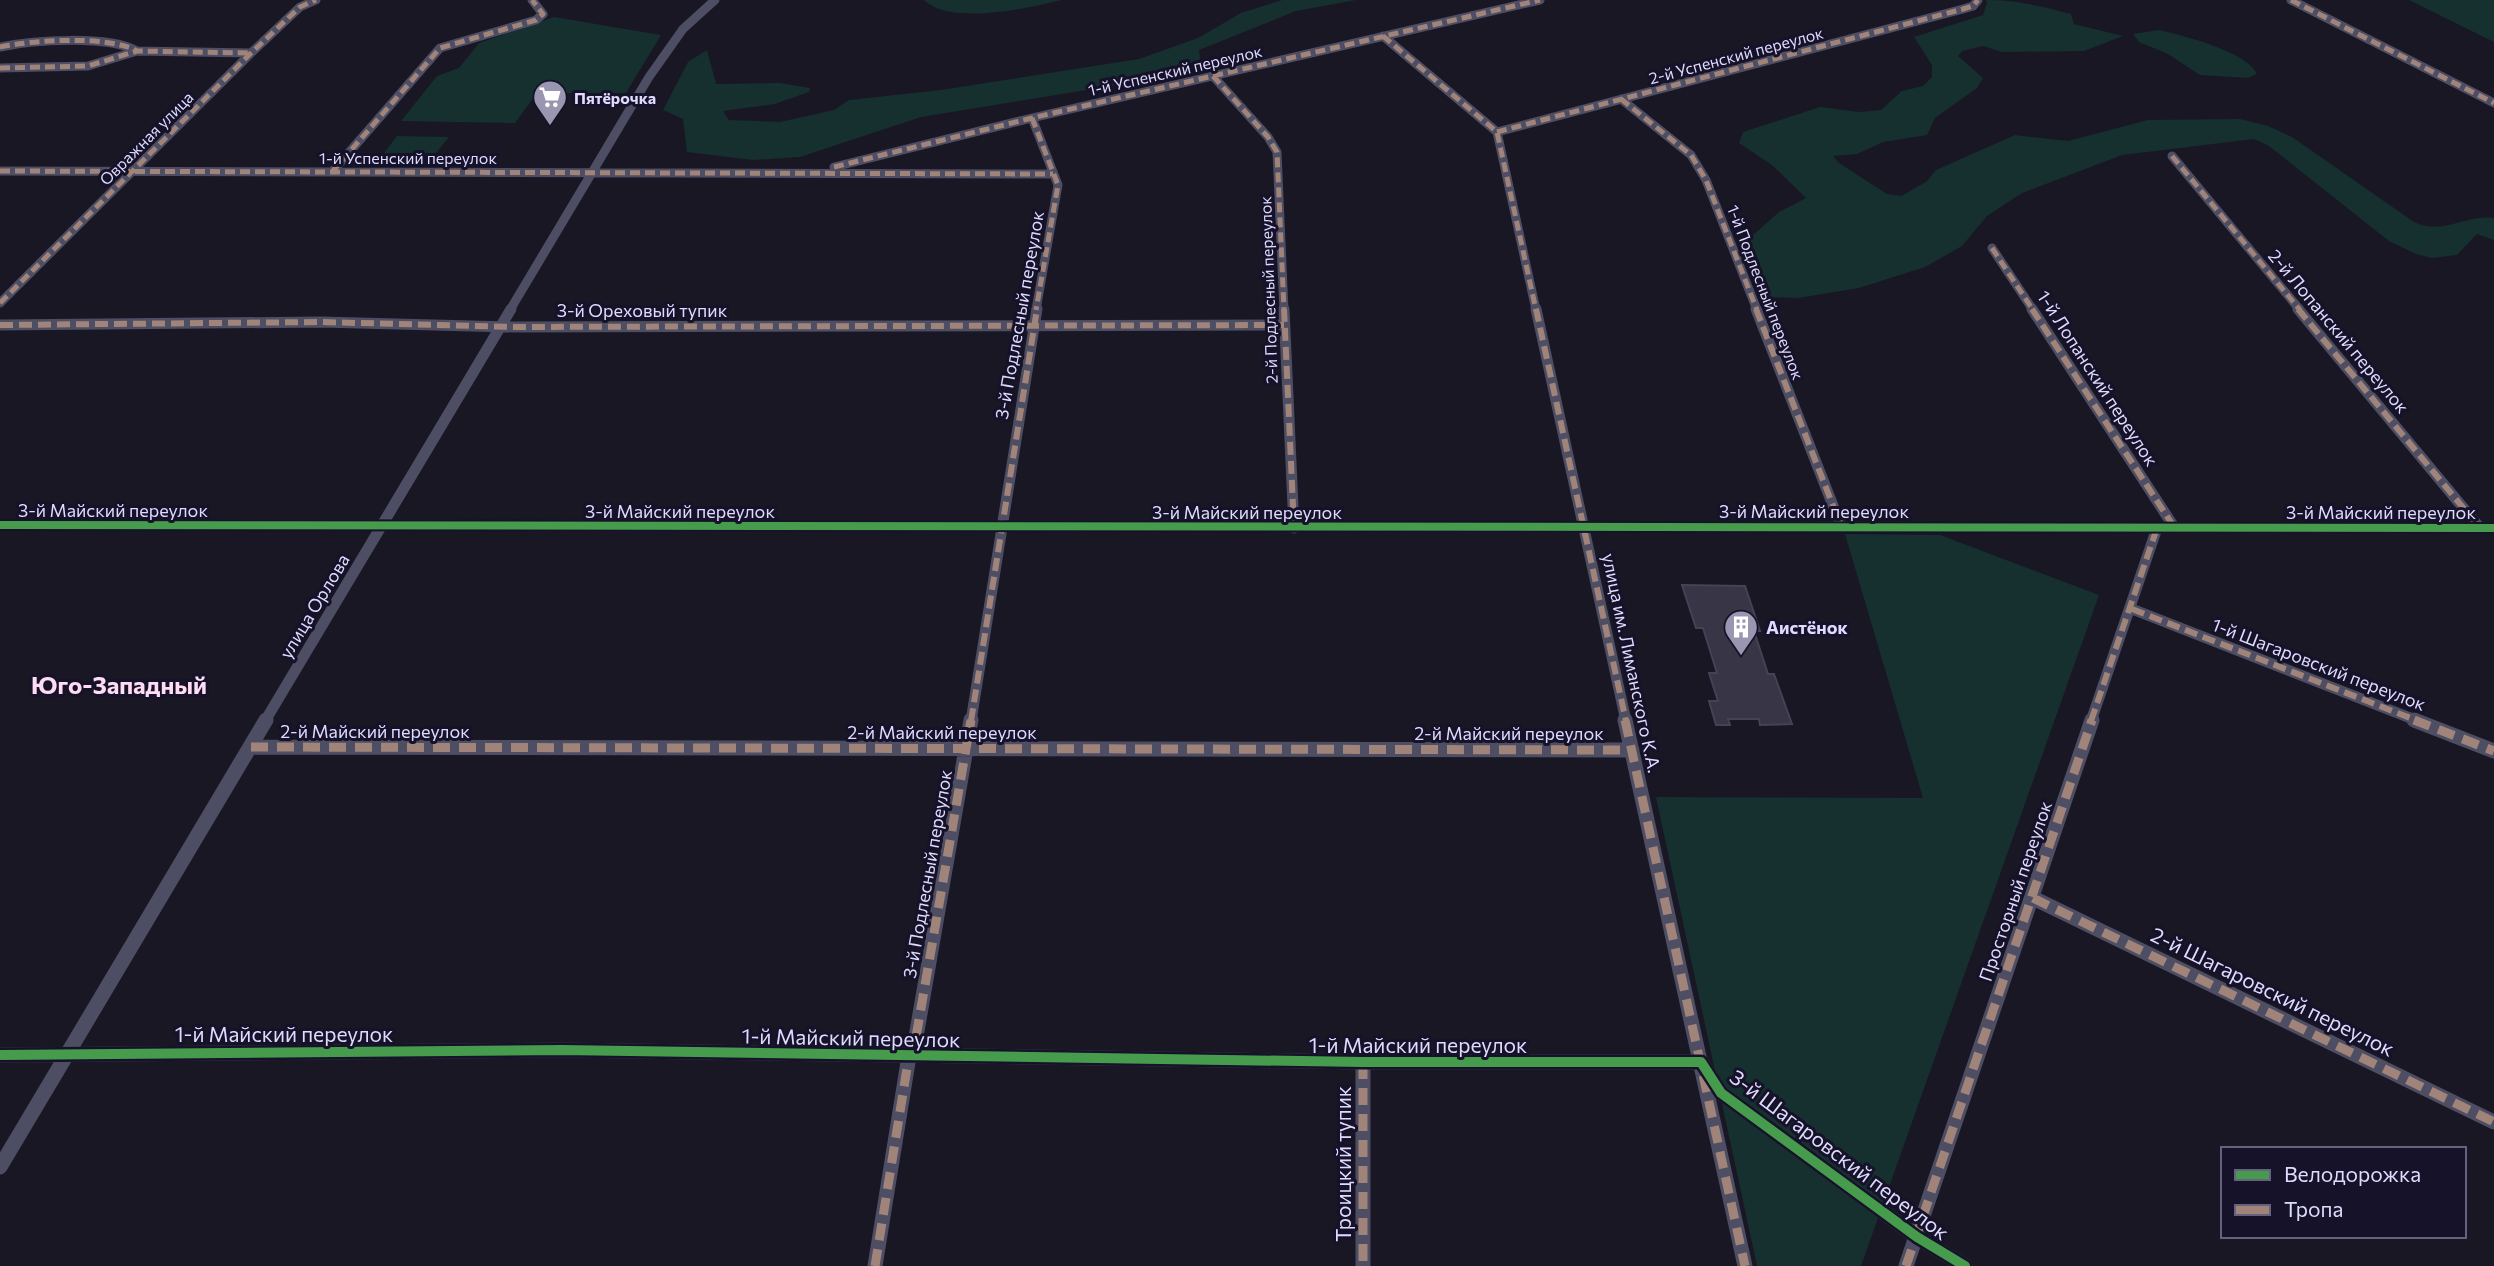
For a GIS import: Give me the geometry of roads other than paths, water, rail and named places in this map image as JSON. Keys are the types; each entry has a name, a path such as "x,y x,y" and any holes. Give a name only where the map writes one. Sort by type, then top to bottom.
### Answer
{"street":[{"path":"332,172 440,48 536,20 543,14 532,0"},
{"name":"улица Орлова","path":"0,1167 664,53 683,29 715,0"},
{"name":"1-й Успенский переулок","path":"817,172 1032,118 1540,0"},
{"name":"2-й Успенский переулок","path":"1497,132 1963,9 1973,6 1979,0"},
{"path":"2291,0 2494,103"},
{"name":"Овражная улица","path":"0,303 251,53 300,7 310,1"},
{"path":"1383,36 1497,132"},
{"path":"0,47 39,42 114,42 137,51"},
{"path":"0,68 88,66 137,51 251,53"},
{"name":"2-й Подлесный переулок","path":"1213,76 1268,137 1277,152 1294,528"},
{"name":"1-й Подлесный переулок","path":"1621,99 1691,155 1706,180 1841,526"},
{"name":"3-й Подлесный переулок","path":"876,1266 909,1056 916,1037 988,626 1000,527 1033,327 1058,197 1053,174 1032,118"},
{"name":"улица им. Лиманского К.А.","path":"1497,132 1745,1266"},
{"name":"2-й Лопанский переулок","path":"2172,156 2480,528"},
{"name":"1-й Успенский переулок","path":"0,171 1053,174"},
{"name":"1-й Лопанский переулок","path":"1992,248 2174,527"},
{"name":"3-й Ореховый тупик","path":"0,325 321,322 357,326 1284,325"},
{"name":"3-й Майский переулок","path":"0,525 381,528 2494,528"},
{"name":"Просторный переулок","path":"1906,1266 2132,609 2157,528"},
{"name":"1-й Шагаровский переулок","path":"2132,609 2494,751"},
{"name":"2-й Майский переулок","path":"251,747 1632,750"},
{"name":"2-й Шагаровский переулок","path":"2033,898 2494,1122"},
{"name":"1-й Майский переулок","path":"0,1055 548,1050 1363,1062 1701,1062"},
{"name":"Троицкий тупик","path":"1363,1062 1363,1266"},
{"name":"3-й Шагаровский переулок","path":"1701,1062 1721,1093 1917,1237 1965,1266"}],"place":[{"name":"Пятёрочка","path":"550,127"},
{"name":"Аистёнок","path":"1741,657"}],"district":[{"name":"Юго-Западный","path":"119,684"}]}
